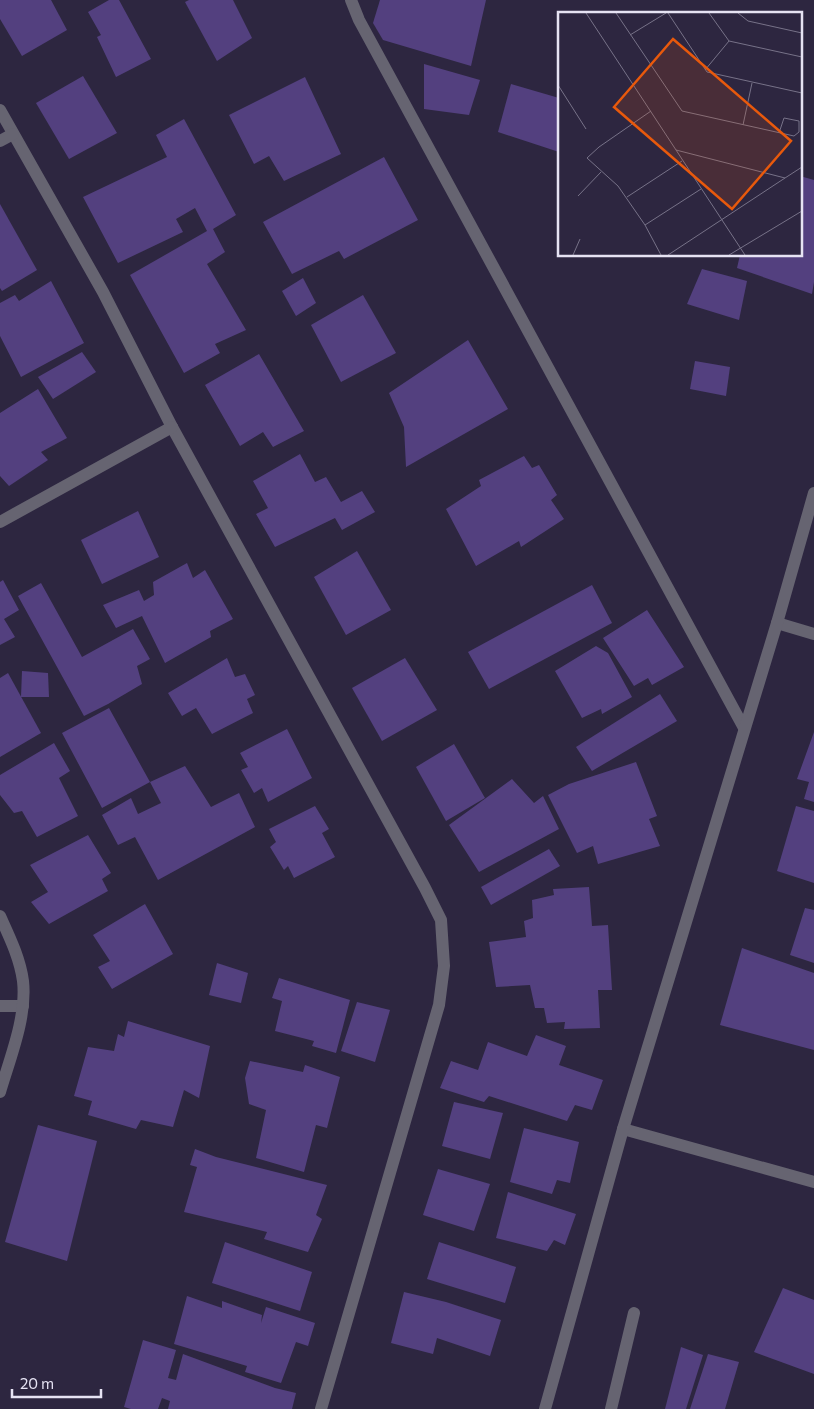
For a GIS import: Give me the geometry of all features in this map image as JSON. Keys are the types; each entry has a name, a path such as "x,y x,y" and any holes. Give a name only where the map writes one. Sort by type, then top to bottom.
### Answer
{"street":[{"path":"351,0 359,20 744,728"},
{"path":"0,110 103,292 172,427 441,920 444,966 439,1005 321,1409"},
{"path":"0,141 13,134"},
{"path":"0,522 172,427"},
{"path":"546,1409 623,1129 777,623 814,493"},
{"path":"777,623 814,634"},
{"path":"0,916 17,956 23,980 21,1021 0,1092"},
{"path":"0,1006 23,1006"},
{"path":"623,1129 814,1182"},
{"path":"611,1409 634,1313"}],"building":[{"path":"0,0 51,0 67,30 22,56 0,19"},
{"path":"109,0 119,0 151,59 116,77 97,37 101,35 88,12"},
{"path":"189,0 233,0 252,38 217,61 185,2"},
{"path":"380,0 486,0 471,66 383,40 373,23"},
{"path":"424,64 480,80 469,115 424,109"},
{"path":"83,76 117,133 69,159 36,103"},
{"path":"305,77 341,154 284,181 269,156 254,164 229,115"},
{"path":"511,84 558,98 558,152 498,132"},
{"path":"184,119 236,215 213,229 225,252 207,264 246,330 215,344 220,353 184,373 130,275 207,231 195,208 176,219 183,232 118,263 83,197 167,157 156,135"},
{"path":"384,157 418,220 344,259 339,251 292,274 263,222"},
{"path":"802,177 814,180 814,282 812,294 737,268 740,256 802,256"},
{"path":"0,204 37,270 2,291 0,288"},
{"path":"702,269 747,281 739,320 687,304"},
{"path":"303,278 316,303 296,316 282,291"},
{"path":"51,281 84,343 21,377 0,336 0,303 15,295 19,301"},
{"path":"363,295 396,353 341,382 311,325"},
{"path":"468,340 508,409 406,467 404,427 389,393"},
{"path":"82,352 96,372 53,399 38,377"},
{"path":"259,354 304,431 273,447 263,432 240,446 205,385"},
{"path":"695,361 730,367 726,396 690,389"},
{"path":"38,389 67,438 41,452 48,460 9,486 0,476 0,413"},
{"path":"300,454 315,482 326,477 341,502 362,491 375,512 342,530 335,518 275,547 256,514 268,508 253,481"},
{"path":"524,456 532,468 539,465 557,495 551,500 564,519 521,547 519,541 476,566 446,509 481,486 479,480"},
{"path":"138,511 159,557 102,584 81,540"},
{"path":"357,551 391,610 346,635 314,577"},
{"path":"187,563 193,578 205,570 233,619 210,631 211,637 165,663 142,616 116,628 103,605 139,590 144,601 154,595 153,582"},
{"path":"3,580 19,610 4,619 15,637 0,645 0,582"},
{"path":"41,583 82,657 133,629 150,659 137,666 142,684 84,716 18,596"},
{"path":"592,585 612,623 489,689 468,652"},
{"path":"647,610 684,667 652,685 648,678 634,686 603,638"},
{"path":"596,646 608,653 632,697 602,714 601,709 582,718 555,671"},
{"path":"227,658 235,677 245,674 255,695 247,699 253,713 212,734 196,708 182,716 168,693"},
{"path":"405,658 437,710 382,741 352,688"},
{"path":"22,671 48,673 49,697 21,697"},
{"path":"8,673 41,733 0,757 0,678"},
{"path":"660,694 677,721 592,771 576,747"},
{"path":"109,708 150,782 102,808 62,733"},
{"path":"287,729 312,778 268,802 262,788 254,793 241,770 248,767 240,753"},
{"path":"814,732 814,802 804,799 809,782 797,779"},
{"path":"54,743 70,771 59,778 78,816 37,837 22,811 14,813 0,795 0,775"},
{"path":"454,744 485,798 446,821 416,767"},
{"path":"636,762 657,816 649,819 660,846 598,864 593,846 577,853 548,795 569,784"},
{"path":"185,766 211,807 239,793 255,827 158,880 135,837 118,845 102,815 131,798 138,814 161,803 150,782"},
{"path":"512,779 534,803 543,796 559,829 479,872 449,825"},
{"path":"315,806 329,829 322,833 335,857 294,878 288,866 284,870 270,847 276,842 269,829"},
{"path":"796,806 814,811 814,883 777,871"},
{"path":"88,835 111,873 102,879 108,891 49,924 31,902 48,892 30,865"},
{"path":"549,849 560,866 491,905 481,887"},
{"path":"589,887 592,926 608,925 612,990 598,990 600,1028 564,1029 565,1022 547,1023 544,1008 535,1008 530,985 496,987 489,942 526,937 524,921 533,918 532,900 554,895 553,889"},
{"path":"145,904 173,954 112,989 98,967 110,961 93,935"},
{"path":"805,908 814,910 814,963 790,955"},
{"path":"742,948 814,973 814,1050 720,1025"},
{"path":"217,963 248,973 241,1003 209,995"},
{"path":"279,978 350,1000 336,1053 312,1046 314,1041 275,1031 282,1001 272,998"},
{"path":"357,1002 390,1010 375,1062 341,1051"},
{"path":"128,1021 210,1046 199,1098 184,1090 173,1127 141,1120 136,1129 88,1115 92,1101 74,1096 88,1047 114,1051 118,1034 124,1037"},
{"path":"536,1035 566,1046 559,1065 603,1080 592,1110 575,1105 567,1121 489,1096 484,1102 440,1088 451,1061 478,1070 488,1042 527,1056"},
{"path":"250,1061 303,1072 305,1065 340,1077 327,1128 316,1125 304,1172 256,1158 266,1110 249,1104 245,1078"},
{"path":"454,1102 503,1113 490,1159 442,1146"},
{"path":"38,1125 97,1141 67,1261 5,1242"},
{"path":"524,1128 579,1142 570,1183 557,1180 552,1194 510,1182"},
{"path":"195,1149 216,1157 327,1185 316,1215 322,1219 308,1252 264,1239 267,1232 184,1212 197,1167 190,1165"},
{"path":"438,1169 490,1184 474,1231 423,1215"},
{"path":"508,1192 576,1214 565,1245 554,1240 547,1251 496,1238"},
{"path":"225,1242 312,1272 300,1311 212,1283"},
{"path":"439,1242 516,1267 505,1303 427,1279"},
{"path":"783,1288 814,1300 814,1374 754,1352"},
{"path":"404,1292 446,1302 501,1320 490,1356 437,1338 433,1354 391,1343"},
{"path":"187,1296 222,1308 222,1301 262,1315 261,1323 266,1307 315,1323 308,1346 296,1342 281,1383 245,1372 247,1366 174,1344"},
{"path":"143,1340 176,1350 168,1378 176,1380 183,1354 275,1388 296,1393 292,1409 168,1409 170,1401 162,1398 158,1409 131,1409 124,1407"},
{"path":"681,1347 703,1355 686,1409 665,1409"},
{"path":"708,1354 739,1362 725,1409 690,1409"}]}
